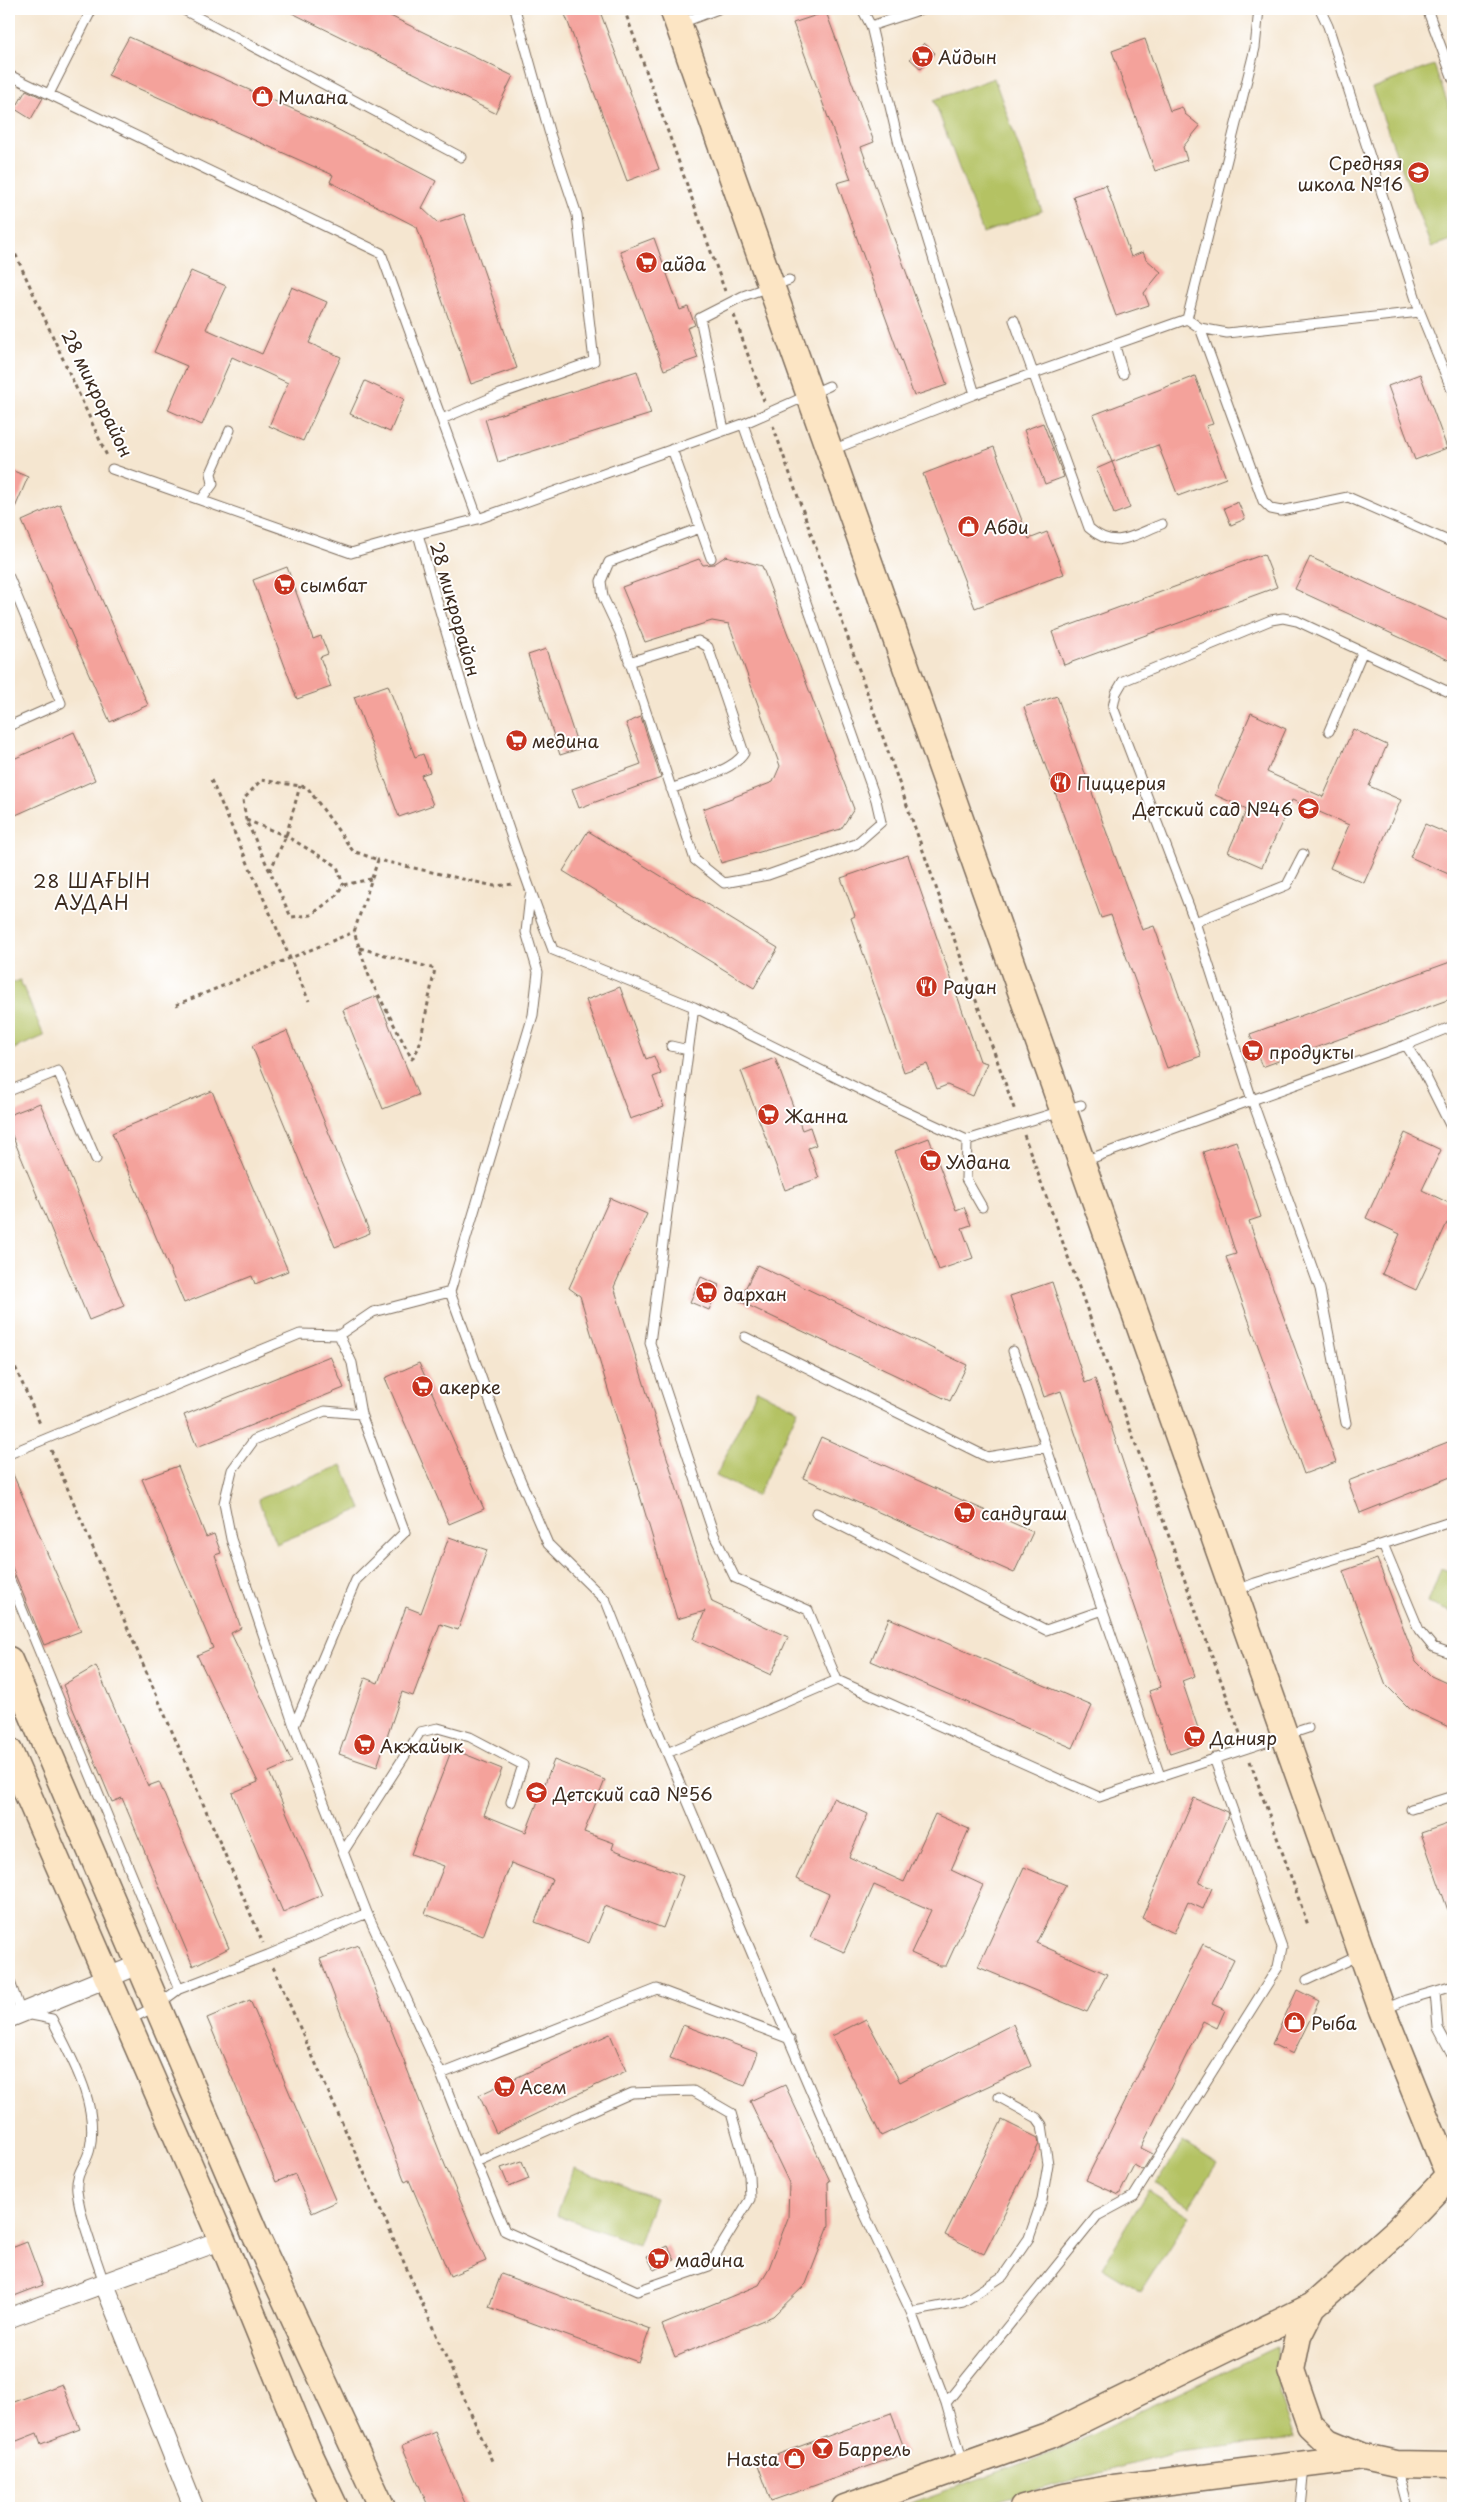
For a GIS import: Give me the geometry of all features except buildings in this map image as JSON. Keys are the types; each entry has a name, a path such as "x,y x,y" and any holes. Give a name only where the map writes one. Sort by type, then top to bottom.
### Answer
{"main road":[{"path":"676,16 780,283 819,390 830,451 1072,1108 1082,1162 1234,1592 1297,1732 1362,1954 1382,2010 1451,2174 1399,2229 1313,2306 1050,2435 845,2508"},
{"path":"9,1660 15,1692 256,2234 382,2508"},
{"path":"9,1751 222,2240 308,2452 335,2508"},
{"path":"1313,2306 1298,2336 1291,2370 1310,2425 1328,2442 1364,2457 1396,2464 1453,2465"},
{"path":"1023,2508 1304,2464 1364,2457"}],"street":[{"path":"15,2015 138,1965"},
{"path":"9,2318 222,2240"},
{"path":"104,2283 194,2508"}],"lane":[{"path":"50,94 92,9"},
{"path":"182,9 461,157"},
{"path":"442,419 500,394 594,361 578,215 549,130 515,9"},
{"path":"676,16 718,9"},
{"path":"862,9 871,26 901,153 975,394"},
{"path":"871,26 922,9"},
{"path":"1187,320 1255,48 1260,9"},
{"path":"1320,9 1328,26 1420,312 1453,393"},
{"path":"1427,9 1453,79"},
{"path":"9,75 381,253 478,520"},
{"path":"724,430 700,318 729,302 780,283"},
{"path":"1187,320 1200,328 1227,333 1420,312"},
{"path":"1014,320 1089,528 1100,538 1117,541 1162,524"},
{"path":"830,451 975,394 1187,320"},
{"path":"1200,328 1264,501 1271,509 1281,511 1348,497 1453,543"},
{"path":"1114,346 1123,374"},
{"path":"418,534 478,520 743,424 819,390"},
{"path":"700,528 609,562 601,581 603,597 620,633 695,860 724,883 768,875 856,844 880,822 876,800 743,424"},
{"path":"201,500 213,484 210,472 230,430"},
{"path":"672,449 711,558"},
{"name":"28 микрорайон","path":"112,469 351,553 418,534 457,674 527,882 553,950 694,1007 967,1140"},
{"path":"9,577 61,702 9,726"},
{"path":"1346,1423 1320,1289 1252,1100 1195,922 1112,708 1116,692 1123,681 1271,620 1283,618 1297,622 1453,694"},
{"path":"629,662 698,641 708,647 744,753 740,759 713,773 671,789"},
{"path":"1329,732 1362,653"},
{"path":"1195,922 1287,884 1303,854"},
{"path":"531,893 526,932 538,972 533,1015 450,1292 508,1451 548,1544 606,1601 668,1753 856,2196 911,2312 946,2403 964,2466"},
{"path":"694,1007 650,1343 714,1535 735,1578 808,1610 837,1680 1098,1796 1297,1732"},
{"path":"1082,1162 1453,1026"},
{"path":"1406,1044 1424,1073 1453,1130"},
{"path":"671,1046 688,1050"},
{"path":"9,1091 58,1071 96,1159"},
{"path":"982,1207 966,1179 967,1140 1072,1108"},
{"path":"9,1454 300,1334 339,1335 372,1312 450,1292"},
{"path":"294,1726 356,1580 405,1532 361,1414 352,1363 339,1335"},
{"path":"744,1337 987,1457 1046,1448"},
{"path":"1013,1351 1160,1776"},
{"path":"361,1414 325,1411 254,1440 232,1470 224,1503 231,1539 294,1726 368,1913 441,2074 476,2162 505,2230 637,2290 709,2266 750,2199 749,2175 730,2113 693,2091 632,2094 476,2162"},
{"path":"816,1513 1046,1630 1102,1610"},
{"path":"1234,1592 1255,1583 1453,1521"},
{"path":"1384,1544 1419,1630 1433,1647 1453,1654"},
{"path":"9,1578 178,1989"},
{"path":"668,1753 837,1680"},
{"path":"343,1852 420,1732 438,1728 470,1737 523,1765 511,1802"},
{"path":"946,2403 1098,2216 1134,2196 1278,1967 1282,1947 1214,1758"},
{"path":"1411,1809 1453,1796"},
{"path":"126,2021 156,2006 178,1989 268,1955 368,1913"},
{"path":"1307,1980 1362,1954"},
{"path":"9,1979 15,2015 52,2019 76,2067 91,2113 90,2149 79,2172 77,2191 104,2283"},
{"path":"1382,2010 1453,1986"},
{"path":"441,2074 657,1989 790,2039"},
{"path":"1435,1992 1438,2028 1453,2056"},
{"path":"911,2312 963,2302 1003,2276 1029,2238 1042,2200 1048,2164 1042,2126 1037,2118 999,2097"},
{"path":"1300,2508 1304,2464"},
{"path":"1396,2464 1408,2508"}],"path":[{"path":"624,9 1020,1124 1308,1924"},
{"name":"28 микрорайон","path":"9,240 112,469"},
{"path":"212,780 309,1001"},
{"path":"372,880 343,885 335,897 311,915 291,917 246,820 243,800 260,780 307,787 353,851 378,860 494,886 527,882"},
{"path":"270,871 286,836 300,786"},
{"path":"246,820 286,836 337,866 343,885"},
{"path":"360,948 435,969 419,1047 412,1059 370,979 354,932 378,860"},
{"path":"176,1005 354,932"},
{"path":"9,1353 268,1955 492,2461"}],"green space":[{"path":"1434,65 1453,118 1453,239 1431,247 1372,88"},
{"path":"994,78 1042,211 983,233 934,100"},
{"path":"20,980 44,1036 9,1051 9,985"},
{"path":"757,1390 798,1410 757,1496 716,1476"},
{"path":"342,1465 361,1509 276,1544 258,1499"},
{"path":"1441,1568 1453,1573 1453,1613 1428,1603"},
{"path":"1183,2142 1217,2163 1189,2206 1156,2184"},
{"path":"574,2168 655,2198 638,2245 557,2215"},
{"path":"1148,2190 1189,2216 1141,2292 1102,2268"},
{"path":"1277,2347 1278,2392 1294,2439 1177,2452 970,2508 897,2508 1051,2453"}],"place":[{"name":"Айдын","path":"922,56"},
{"name":"Милана","path":"262,96"},
{"name":"Средняя школа №16","path":"1419,172"},
{"name":"айда","path":"646,263"},
{"name":"Абди","path":"968,526"},
{"name":"сымбат","path":"284,584"},
{"name":"медина","path":"516,740"},
{"name":"Пиццерия","path":"1061,782"},
{"name":"Детский сад №46","path":"1309,808"},
{"name":"Рауан","path":"927,986"},
{"name":"продукты","path":"1253,1051"},
{"name":"Жанна","path":"769,1115"},
{"name":"Улдана","path":"930,1161"},
{"name":"дархан","path":"707,1293"},
{"name":"акерке","path":"423,1386"},
{"name":"сандугаш","path":"965,1512"},
{"name":"Данияр","path":"1194,1737"},
{"name":"Акжайык","path":"364,1745"},
{"name":"Детский сад №56","path":"537,1793"},
{"name":"Рыба","path":"1295,2022"},
{"name":"Асем","path":"504,2086"},
{"name":"мадина","path":"659,2259"},
{"name":"Баррель","path":"822,2448"},
{"name":"Hasta","path":"795,2458"}],"district":[{"name":"28 ШАҒЫН АУДАН","path":"92,891"}]}
